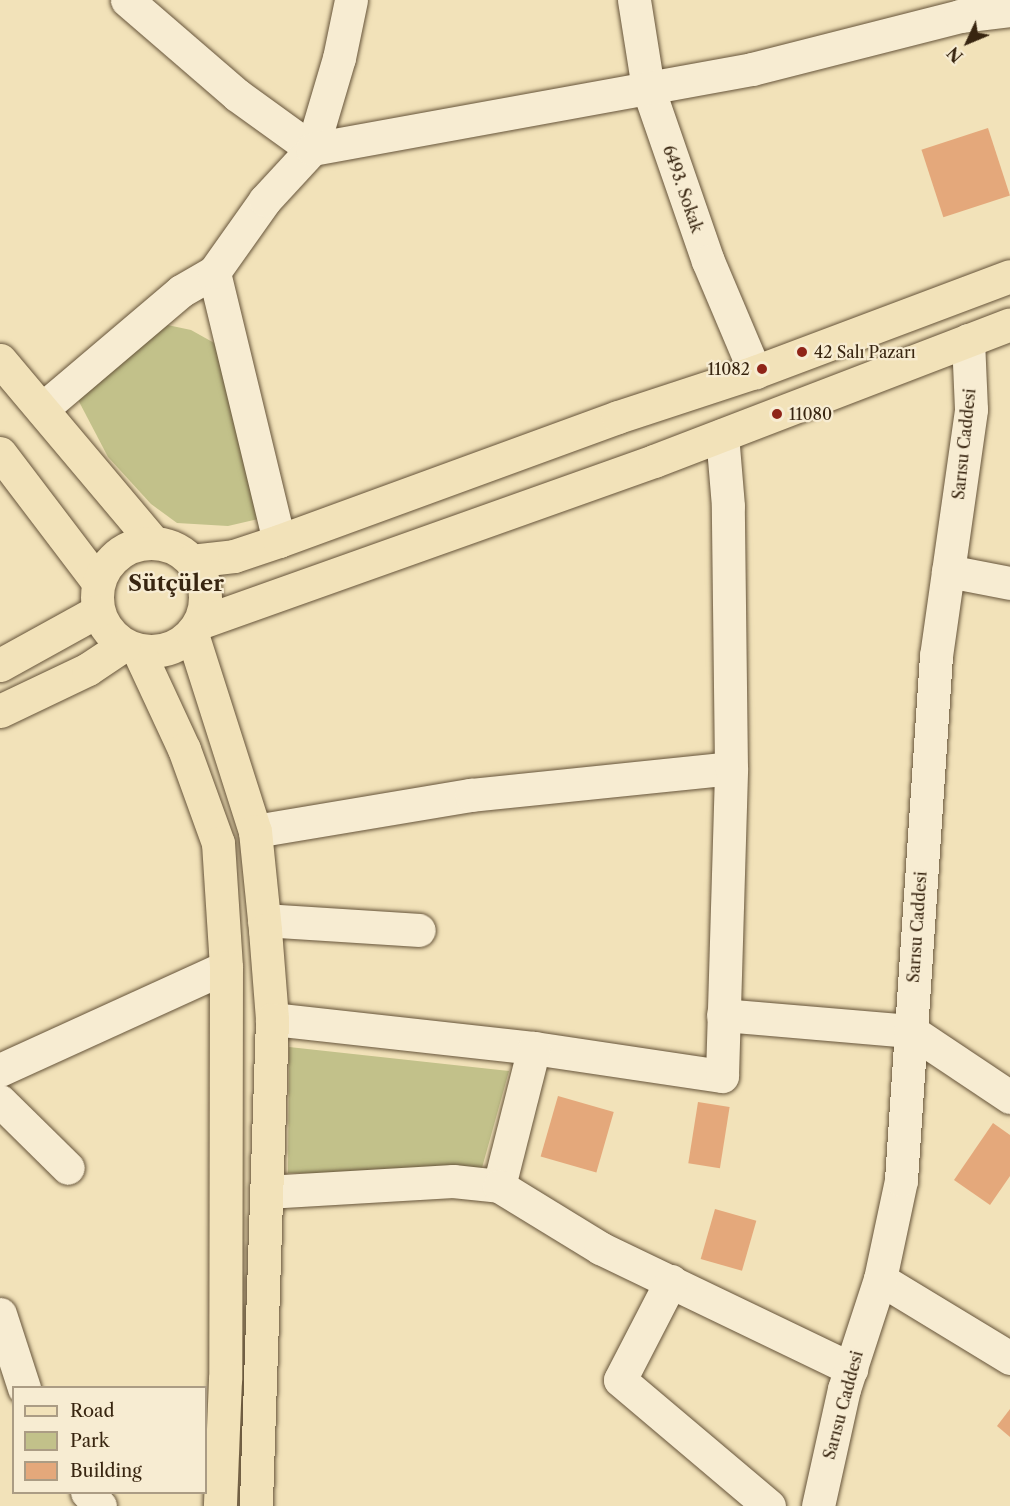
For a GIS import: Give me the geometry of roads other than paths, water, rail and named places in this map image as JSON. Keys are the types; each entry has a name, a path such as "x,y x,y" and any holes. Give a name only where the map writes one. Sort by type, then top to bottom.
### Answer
{"main road":[{"path":"191,561 234,556 279,541 618,417 755,372 1010,276"},
{"path":"2,461 98,596 112,636 131,648 167,650 196,628 722,435 1010,324"},
{"path":"0,360 154,543"},
{"path":"0,665 98,596 114,557 126,549 154,543 169,546 191,561 204,584 204,610 196,628 255,831 272,1019 256,1506"},
{"path":"0,711 131,648"},
{"path":"131,648 184,749 218,843 226,967 215,1390 220,1506"}],"street":[{"path":"127,0 237,95 312,149 752,69 960,16 1010,10"},
{"path":"42,410 181,291 214,272 265,200 312,149 339,58 351,0"},
{"name":"6493. Sokak","path":"634,0 648,88 708,261 755,372"},
{"path":"214,272 279,541"},
{"name":"Sarısu Caddesi","path":"818,1506 851,1369 880,1278 901,1180 936,656 970,409 968,340"},
{"path":"272,1019 534,1048 722,1076 731,768 728,506 722,435"},
{"path":"948,571 1010,583"},
{"path":"255,831 471,795 731,768"},
{"path":"264,920 419,930"},
{"path":"0,1070 226,967"},
{"path":"723,1015 910,1031 1010,1097"},
{"path":"499,1186 534,1048"},
{"path":"0,1101 68,1168"},
{"path":"266,1192 453,1181 499,1186 600,1248 851,1369"},
{"path":"880,1278 1010,1358"},
{"path":"671,1281 620,1380 769,1506"},
{"path":"0,1314 23,1386"},
{"path":"89,1494 100,1506"},
{"path":"107,1506 118,1494"}],"place":[{"name":"42 Salı Pazarı","path":"802,352"},
{"name":"11082","path":"762,369"},
{"name":"11080","path":"777,414"}],"district":[{"name":"Sütçüler","path":"176,584"}]}
